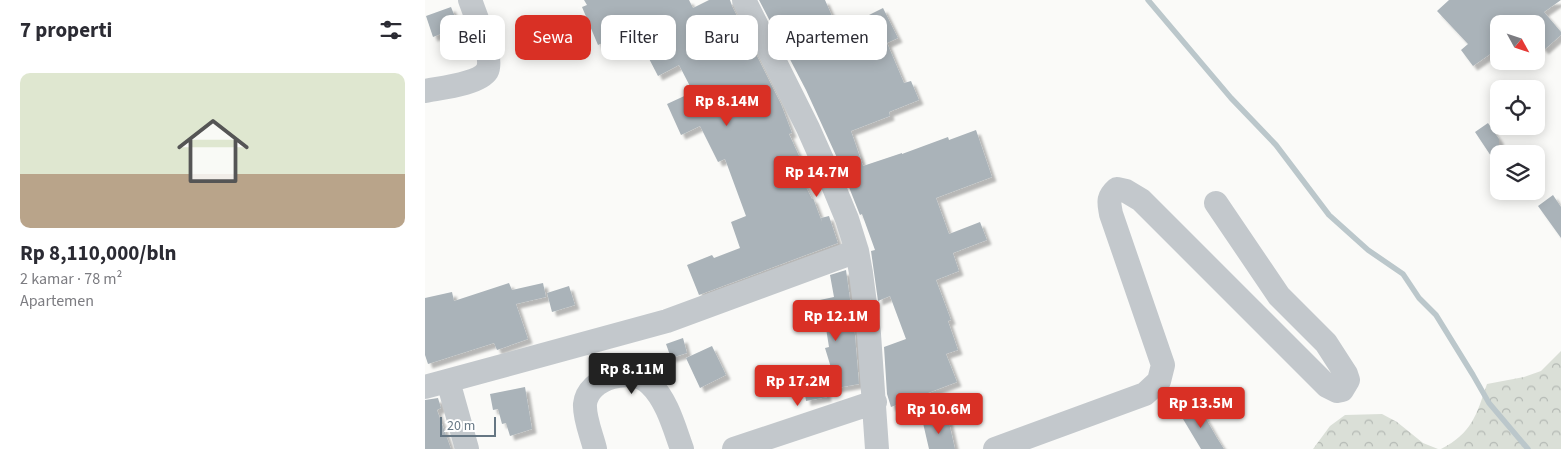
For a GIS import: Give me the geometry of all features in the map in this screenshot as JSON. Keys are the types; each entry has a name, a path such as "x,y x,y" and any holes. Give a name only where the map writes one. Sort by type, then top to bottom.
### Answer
{"street":[{"path":"425,91 452,86 481,77 487,72 489,66 487,50 470,0"},
{"path":"744,0 808,128 847,219 857,252 868,325 877,449"},
{"path":"995,449 1145,394 1159,381 1163,364 1111,214 1109,203 1111,195 1117,190 1126,191 1141,200 1327,386 1337,391 1342,390 1348,380 1326,342 1279,296 1217,203"},
{"path":"425,387 667,321 857,252"},
{"path":"595,449 585,406 587,396 595,386 622,375 639,376 645,379 659,396 666,408 682,449"},
{"path":"449,381 467,449"},
{"path":"734,449 875,402"}],"green space":[{"path":"1561,351 1561,449 1441,449 1460,437 1466,430 1476,414 1487,384 1524,377 1541,371"},
{"path":"1382,414 1397,422 1423,443 1438,449 1313,449 1330,426 1345,415"}],"building":[{"path":"584,0 689,0 693,8 709,0 730,0 736,15 686,15 686,60 758,60 758,58 781,104 792,133 789,134 800,158 793,161 813,198 822,222 821,218 829,216 838,243 699,295 687,265 712,255 714,258 740,248 731,222 746,216 725,159 718,162 700,126 681,135 667,104 693,92 679,65 658,76 650,60 676,60 676,15 601,15 601,44 598,45 591,28 591,15 585,15 582,7 587,5"},
{"path":"759,0 825,0 832,15 768,15 768,17"},
{"path":"1449,0 1561,0 1544,12 1561,32 1561,35 1545,49 1545,15 1490,15 1490,54 1473,66 1461,50 1468,44 1437,11"},
{"path":"451,7 454,15 440,15 440,34 433,37 426,16"},
{"path":"883,8 886,15 869,15"},
{"path":"887,16 898,38 887,43"},
{"path":"887,43 904,83 911,81 919,100 889,112 890,116 851,131 863,166 948,137 949,140 976,130 992,177 936,198 949,234 980,222 987,240 953,253 959,271 936,280 951,320 948,321 958,350 946,354 957,382 891,407 887,394 884,347 906,339 890,296 878,301 871,251 875,250 862,214 860,215 839,162 790,60 887,60"},
{"path":"1488,123 1490,135 1496,135 1499,139 1499,145 1490,145 1490,154 1475,132"},
{"path":"1553,195 1561,207 1561,238 1538,206"},
{"path":"846,270 855,335 859,384 826,390 827,397 806,401 803,381 832,371 825,348 829,347 824,316 817,317 815,301 834,297 830,275"},
{"path":"509,283 512,290 543,283 546,297 516,304 528,339 497,350 494,343 428,364 425,355 425,298 452,292 454,301"},
{"path":"569,286 575,305 552,312 547,293"},
{"path":"683,338 687,353 671,358 666,344"},
{"path":"712,346 726,375 700,388 686,358"},
{"path":"525,387 532,429 510,436 506,423 502,424 498,409 493,410 490,394"},
{"path":"438,398 441,408 437,410 451,449 425,449 425,400"},
{"path":"1197,403 1224,449 1201,449 1180,414"},
{"path":"948,418 955,449 929,449 923,423"}],"waterway":[{"path":"1148,0 1231,98 1276,145 1329,215 1368,250 1403,274 1419,298 1436,315 1489,403 1528,449"}]}
